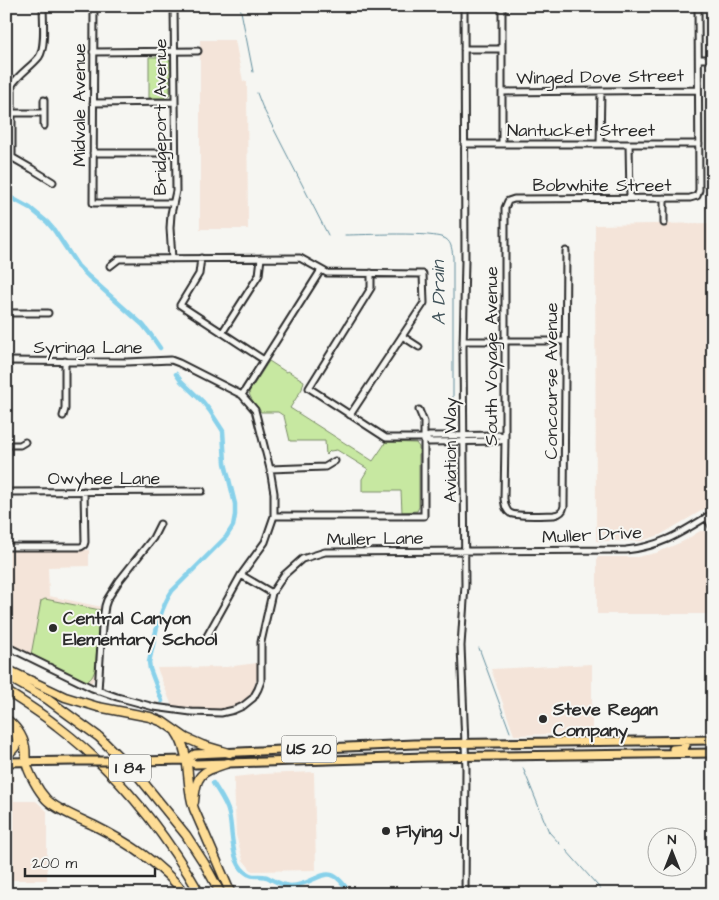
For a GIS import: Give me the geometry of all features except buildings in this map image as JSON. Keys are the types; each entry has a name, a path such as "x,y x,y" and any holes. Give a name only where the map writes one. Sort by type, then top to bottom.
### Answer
{"highway":[{"name":"US 20","path":"6,668 65,697 98,707 150,717 163,722 186,738 229,753"},
{"name":"I 84","path":"6,676 47,699 99,737 139,777 186,835 204,863 220,894"},
{"name":"I 84","path":"6,691 56,725 110,773 156,825 200,894"},
{"path":"6,720 18,741 16,747 6,756"},
{"path":"6,720 12,722 25,744 26,762 39,791 48,801 136,849 157,865 185,894"},
{"path":"175,730 186,752 190,797 194,809 231,894"},
{"path":"194,809 196,784 199,777 206,771 228,763"}],"main road":[{"path":"603,755 640,750 681,749 686,745 686,740"},
{"name":"US 20","path":"186,760 195,754 374,746 713,740"},
{"path":"311,761 311,757 314,754 356,751 374,746"},
{"name":"US 20","path":"26,762 186,760 195,764 713,753"},
{"path":"6,762 26,762"}],"street":[{"path":"42,6 43,47 40,56 12,85 9,155 53,182"},
{"name":"Midvale Avenue","path":"94,6 93,203 173,203"},
{"name":"Bridgeport Avenue","path":"172,259 170,228 176,191 174,6"},
{"name":"Aviation Way","path":"464,6 465,260 463,341 465,585 462,656 465,744 465,894"},
{"path":"502,144 503,6"},
{"path":"698,6 698,144"},
{"path":"464,49 502,49"},
{"path":"93,52 198,51"},
{"path":"699,59 713,59"},
{"name":"Winged Dove Street","path":"502,92 698,90"},
{"path":"600,144 601,91"},
{"path":"44,100 44,126"},
{"path":"93,103 175,102"},
{"path":"12,113 44,113"},
{"name":"Nantucket Street","path":"464,144 698,144"},
{"path":"629,144 630,198"},
{"name":"Bobwhite Street","path":"508,201 514,199 690,198 697,196 699,190 698,144"},
{"path":"93,154 176,153"},
{"path":"664,198 664,223"},
{"name":"South Voyage Avenue","path":"507,510 504,499 504,341 505,208 508,201"},
{"name":"Concourse Avenue","path":"507,510 513,515 546,515 559,514 563,510 565,500 566,251"},
{"path":"201,258 199,274 180,305 264,360"},
{"path":"222,333 259,275 261,258"},
{"path":"110,266 119,259 300,258 327,273 423,274 424,303 350,415"},
{"path":"206,638 241,575 265,542 274,516 274,493 270,469 255,410 242,395 321,270"},
{"path":"372,274 371,288 308,388 386,438 425,438 429,436 464,438 500,435 505,439"},
{"path":"6,313 48,313"},
{"path":"402,336 419,347"},
{"path":"463,341 565,341"},
{"name":"Syringa Lane","path":"6,361 127,362 171,360 242,395"},
{"path":"63,416 65,409 65,361"},
{"path":"274,516 424,516 425,438 424,422 419,410"},
{"path":"6,445 20,445 25,442"},
{"path":"270,469 325,467 336,462"},
{"path":"6,547 81,547 84,545 84,491"},
{"name":"Owyhee Lane","path":"6,492 202,491"},
{"name":"Muller Drive","path":"465,552 626,550 643,548 678,535 713,513"},
{"path":"706,517 713,528"},
{"path":"98,691 103,614 107,600 153,538 160,524"},
{"name":"Muller Lane","path":"6,646 98,691 117,697 191,712 221,713 243,706 253,698 258,690 261,681 261,642 272,593 284,575 302,559 325,552 465,552"},
{"path":"241,575 272,593"}],"shaded area":[{"path":"200,40 235,40 243,81 247,82 248,229 200,229"},
{"path":"713,223 713,504 660,535 641,541 596,541 595,225"},
{"path":"700,531 706,531 713,542 713,614 597,614 597,557 637,557 656,553 684,541"},
{"name":"Central Canyon Elementary School","path":"89,550 89,566 48,567 49,596 102,607 95,677 89,683 6,643 6,551"},
{"path":"257,663 257,678 250,696 235,707 218,710 189,709 172,706 157,668 226,667"},
{"path":"592,664 592,736 562,734 514,735 491,669"},
{"path":"314,772 316,870 252,871 243,860 236,835 234,777"},
{"path":"6,774 13,774 14,801 36,801 47,811 47,880 6,880"}],"green space":[{"path":"149,57 166,57 170,61 170,94 166,98 149,98"},
{"path":"269,361 304,381 302,389 290,408 373,461 385,442 416,443 419,447 419,507 417,511 402,512 401,491 362,491 362,479 368,469 337,450 330,451 326,455 325,441 290,441 284,416 278,412 261,412 252,400 249,392"},
{"path":"45,599 100,610 95,670 92,678 85,682 31,655 41,601"}],"waterway":[{"name":"A Drain","path":"240,6 253,72"},
{"name":"A Drain","path":"257,93 328,235"},
{"path":"6,195 30,208 47,222 78,266 143,325 160,348"},
{"name":"A Drain","path":"345,235 428,235 446,239 449,243 453,257 453,420"},
{"path":"162,701 149,662 163,608 172,591 226,537 233,526 235,515 235,504 225,463 223,431 203,402 176,374"},
{"name":"A Drain","path":"453,457 453,501"},
{"name":"A Drain","path":"479,648 510,732"},
{"name":"A Drain","path":"523,768 549,832 560,844"},
{"path":"213,783 228,810 234,853 240,867 245,872 253,876 264,876 288,886 301,884 323,875 329,875 342,883 350,894"},
{"name":"A Drain","path":"566,850 605,894"}],"place":[{"name":"Central Canyon Elementary School","path":"53,628"},
{"name":"Steve Regan Company","path":"543,719"},
{"name":"Flying J","path":"386,831"}]}
